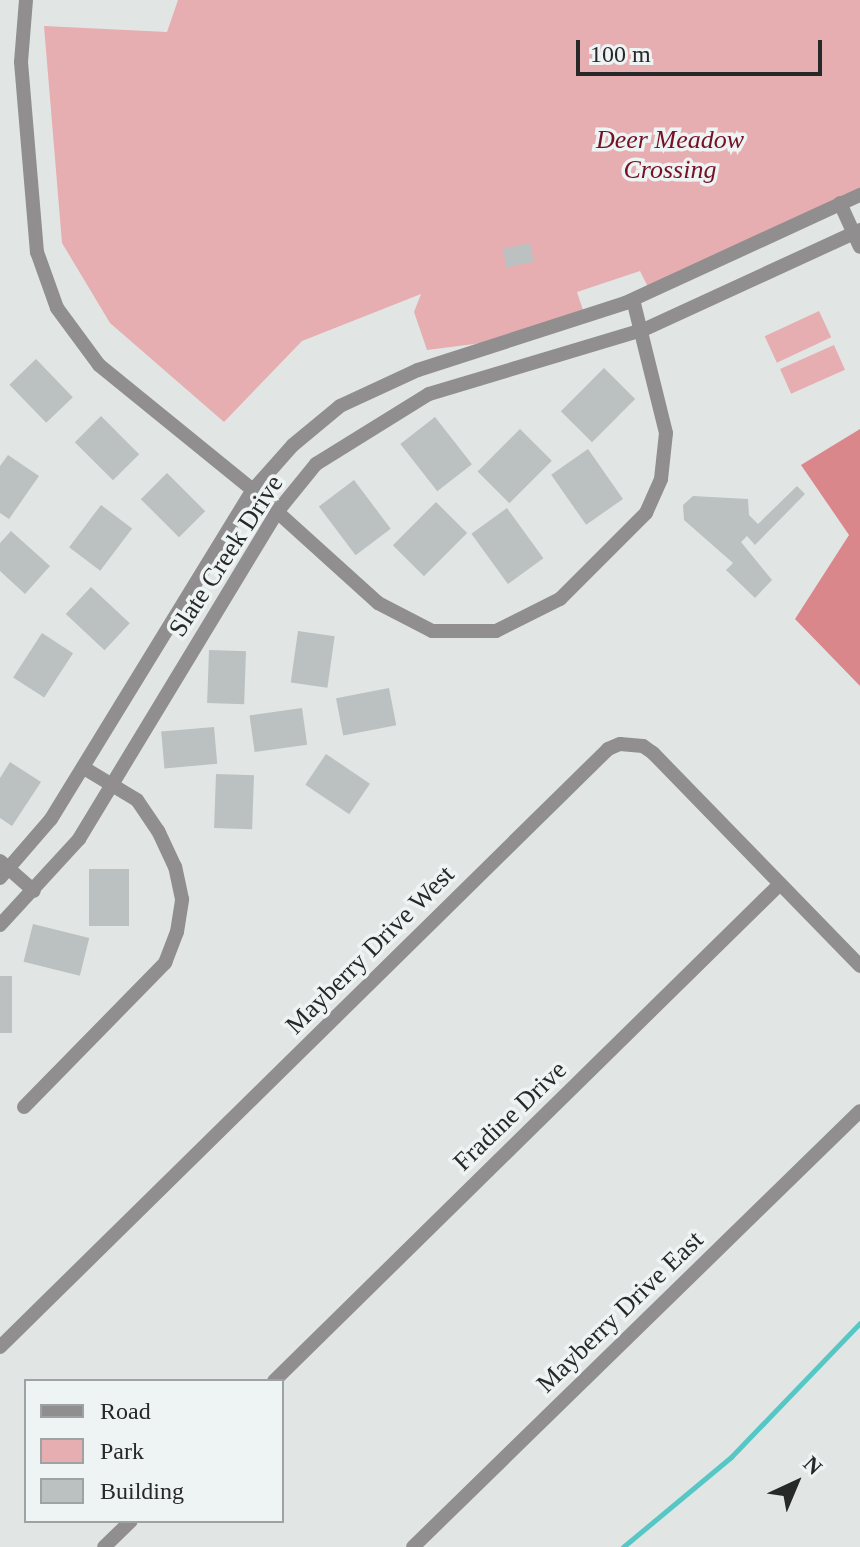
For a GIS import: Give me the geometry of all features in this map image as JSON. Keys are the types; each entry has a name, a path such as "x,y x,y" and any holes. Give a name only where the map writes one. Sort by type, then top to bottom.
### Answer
{"street":[{"path":"26,0 21,62 37,252 57,308 99,365 253,490 378,603 432,631 496,631 560,599 646,513 661,479 666,433 643,330 633,300"},
{"name":"Slate Creek Drive","path":"3,869 51,819 253,490 293,445 340,406 418,370 633,300 860,195"},
{"path":"840,203 856,231 860,247"},
{"name":"Slate Creek Drive","path":"0,925 79,839 277,512 316,464 429,394 643,330 856,231"},
{"name":"Mayberry Drive West","path":"0,1347 608,749 630,743 653,753 780,884"},
{"path":"24,1107 165,963 177,932 182,899 175,867 137,800 114,782 84,768"},
{"path":"3,869 34,891"},
{"path":"780,884 860,966"},
{"name":"Fradine Drive","path":"276,1379 780,884"},
{"name":"Mayberry Drive East","path":"413,1547 860,1111"},
{"path":"104,1547 129,1523"}],"green space":[{"name":"Deer Meadow Crossing","path":"178,0 860,0 860,188 648,287 640,271 577,292 583,310 482,343 427,350 414,312 421,294 302,341 224,422 110,323 62,243 44,26 167,32"},
{"path":"819,311 831,337 777,363 765,336"},
{"path":"834,345 845,370 791,394 780,369"}],"shaded area":[{"path":"860,429 860,686 795,619 849,535 801,465"}],"building":[{"path":"530,243 534,262 507,267 503,249"},
{"path":"36,359 73,397 46,423 9,385"},
{"path":"604,368 635,399 592,442 561,411"},
{"path":"101,416 139,454 113,480 75,442"},
{"path":"435,417 472,464 437,491 400,444"},
{"path":"520,429 552,461 509,503 478,471"},
{"path":"588,449 623,499 586,525 551,475"},
{"path":"8,455 39,476 9,519 0,513 0,466"},
{"path":"167,473 205,511 179,537 141,499"},
{"path":"354,480 391,529 356,555 319,506"},
{"path":"797,486 805,494 755,545 747,536 741,542 772,580 755,598 726,570 733,563 684,520 683,505 693,496 748,499 749,515 758,524"},
{"path":"436,502 467,533 424,576 393,545"},
{"path":"101,505 132,528 100,571 69,547"},
{"path":"507,508 543,558 508,584 471,534"},
{"path":"11,531 50,566 25,594 0,571 0,543"},
{"path":"91,587 130,623 105,650 66,614"},
{"path":"298,631 335,636 327,688 291,682"},
{"path":"42,633 73,653 44,698 13,677"},
{"path":"209,650 246,651 244,704 207,703"},
{"path":"389,688 396,725 343,736 336,698"},
{"path":"302,708 307,745 255,752 250,715"},
{"path":"214,727 217,764 164,768 161,732"},
{"path":"326,754 370,784 349,814 305,785"},
{"path":"10,762 41,782 12,826 0,818 0,778"},
{"path":"216,774 254,775 252,829 214,828"},
{"path":"89,869 129,869 129,926 89,926"},
{"path":"33,924 89,938 80,976 24,962"},
{"path":"0,976 12,976 12,1033 0,1033"}],"waterway":[{"path":"623,1547 731,1457 860,1323"}]}
